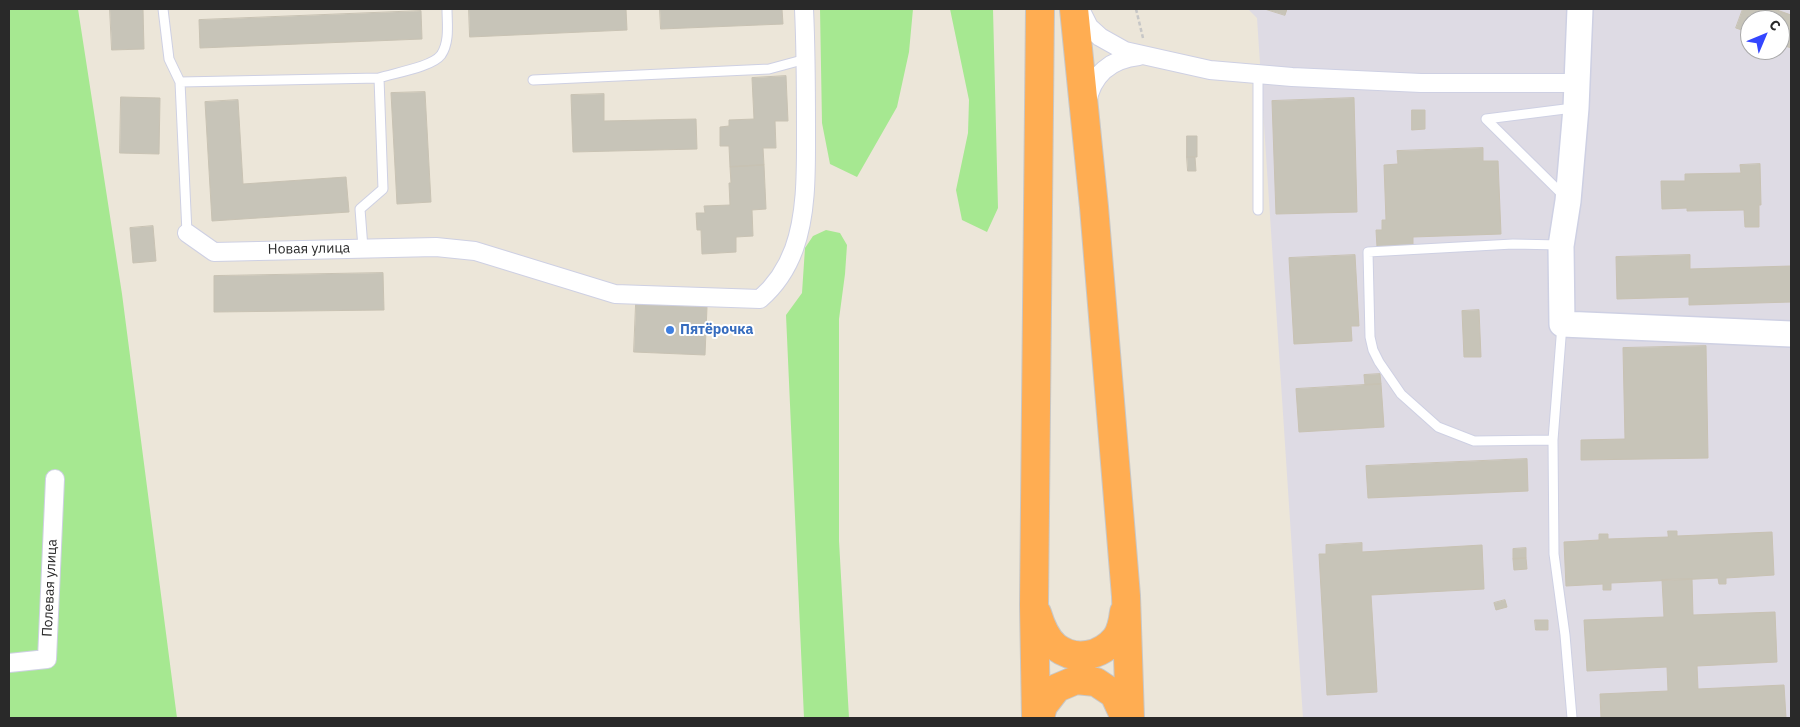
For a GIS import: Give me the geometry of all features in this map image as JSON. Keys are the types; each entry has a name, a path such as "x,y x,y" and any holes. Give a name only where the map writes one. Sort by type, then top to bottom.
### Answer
{"highway":[{"path":"1036,718 1034,605 1040,9"},
{"path":"1074,9 1085,116 1126,596 1130,718"},
{"path":"1034,605 1043,631 1056,647 1072,655 1089,655 1105,648 1117,636 1123,620 1126,596"},
{"path":"1040,718 1043,706 1057,688 1076,680 1096,682 1114,694 1126,718"}],"street":[{"path":"804,9 806,59"},
{"path":"1080,9 1089,27 1100,37 1125,51 1144,57 1210,70 1292,77 1422,83 1577,83"},
{"path":"1580,9 1576,108 1568,201 1561,246 1562,324 1791,334"},
{"path":"1085,116 1088,97 1094,83 1103,70 1112,63 1126,58 1144,57"},
{"name":"Новая улица","path":"187,233 214,252 436,247 475,251 615,294 760,300 770,291 788,263 801,220 806,168 806,59"},
{"name":"Полевая улица","path":"9,663 47,658 55,479"}],"lane":[{"path":"163,9 169,59 180,82 187,233"},
{"path":"180,82 379,78 430,63 440,55 446,44 448,32 446,9"},
{"path":"533,80 769,69 806,59"},
{"path":"1258,74 1258,210"},
{"path":"363,248 360,209 383,189 379,78"},
{"path":"1568,201 1486,119 1576,108"},
{"path":"1553,440 1474,441 1438,428 1401,394 1373,350 1370,337 1368,252 1513,244 1561,246"},
{"path":"1562,324 1553,440 1554,554 1565,635 1572,718"}],"path":[{"path":"1136,9 1144,57"}],"shaded area":[{"path":"1248,9 1791,9 1791,718 1303,718 1257,18"}],"green space":[{"path":"9,9 78,9 122,294 177,718 9,718"},
{"path":"820,9 913,9 909,52 897,107 857,177 830,164 822,123"},
{"path":"950,9 993,9 998,208 987,232 962,220 956,190 968,133 969,100"},
{"path":"826,230 840,233 847,245 839,319 839,541 849,718 804,718 786,315 802,293 805,248 813,236"}],"building":[{"path":"110,9 143,9 144,49 112,50"},
{"path":"469,9 626,9 627,30 470,37"},
{"path":"660,9 782,9 783,24 661,29"},
{"path":"1265,9 1287,9 1285,15"},
{"path":"1774,9 1777,10 1743,10"},
{"path":"421,11 422,39 200,48 199,20"},
{"path":"1790,15 1791,15 1790,48"},
{"path":"1740,17 1740,29 1736,28"},
{"path":"786,76 788,121 775,121 776,148 763,148 764,165 730,167 729,146 720,146 720,127 729,126 729,120 754,119 752,78"},
{"path":"425,92 431,202 397,204 391,93"},
{"path":"604,94 604,121 696,119 697,149 573,152 571,95"},
{"path":"121,97 160,98 159,154 120,153"},
{"path":"1354,98 1357,212 1276,214 1272,101"},
{"path":"238,100 243,184 346,177 349,212 212,221 205,102"},
{"path":"1412,110 1425,110 1425,129 1412,130"},
{"path":"1187,136 1197,136 1197,157 1187,157"},
{"path":"1483,148 1483,161 1498,161 1501,234 1413,237 1413,246 1377,247 1376,230 1382,230 1382,220 1386,220 1384,165 1398,164 1397,151"},
{"path":"1187,157 1195,157 1196,171 1188,171"},
{"path":"1760,164 1761,205 1759,205 1759,227 1745,227 1744,210 1687,211 1687,208 1662,209 1661,181 1685,181 1685,174 1741,173 1740,165"},
{"path":"764,165 766,209 752,210 753,236 736,237 736,252 702,254 701,230 697,230 696,213 705,213 704,206 730,205 730,167"},
{"path":"153,226 156,261 133,263 130,228"},
{"path":"1355,255 1359,326 1351,326 1352,341 1294,344 1289,258"},
{"path":"1690,255 1690,269 1791,266 1791,302 1689,305 1689,297 1617,299 1616,257"},
{"path":"383,273 384,310 214,312 214,276"},
{"name":"Пятёрочка","path":"636,304 707,307 705,355 634,352"},
{"path":"1479,310 1481,357 1464,357 1462,311"},
{"path":"1706,346 1708,458 1581,460 1581,440 1625,439 1623,348"},
{"path":"1380,374 1381,384 1365,385 1364,375"},
{"path":"1381,384 1384,427 1299,432 1296,389"},
{"path":"1527,459 1528,491 1368,498 1366,466"},
{"path":"1668,531 1677,531 1677,536 1772,532 1774,575 1726,578 1726,584 1719,584 1718,578 1611,583 1611,590 1603,590 1603,584 1566,586 1564,542 1599,540 1599,534 1608,534 1608,539 1668,537"},
{"path":"1362,543 1362,552 1482,545 1484,589 1371,595 1377,692 1327,695 1319,554 1326,554 1326,545"},
{"path":"1526,548 1526,558 1513,559 1513,549"},
{"path":"1526,558 1527,569 1514,570 1513,559"},
{"path":"1692,579 1693,615 1775,612 1777,662 1697,666 1698,689 1784,685 1786,718 1601,718 1600,694 1668,691 1667,667 1587,671 1584,620 1664,617 1662,580"},
{"path":"1505,600 1507,607 1496,610 1494,603"},
{"path":"1535,620 1548,620 1548,630 1536,630"}],"place":[{"name":"Пятёрочка","path":"670,330"}]}
